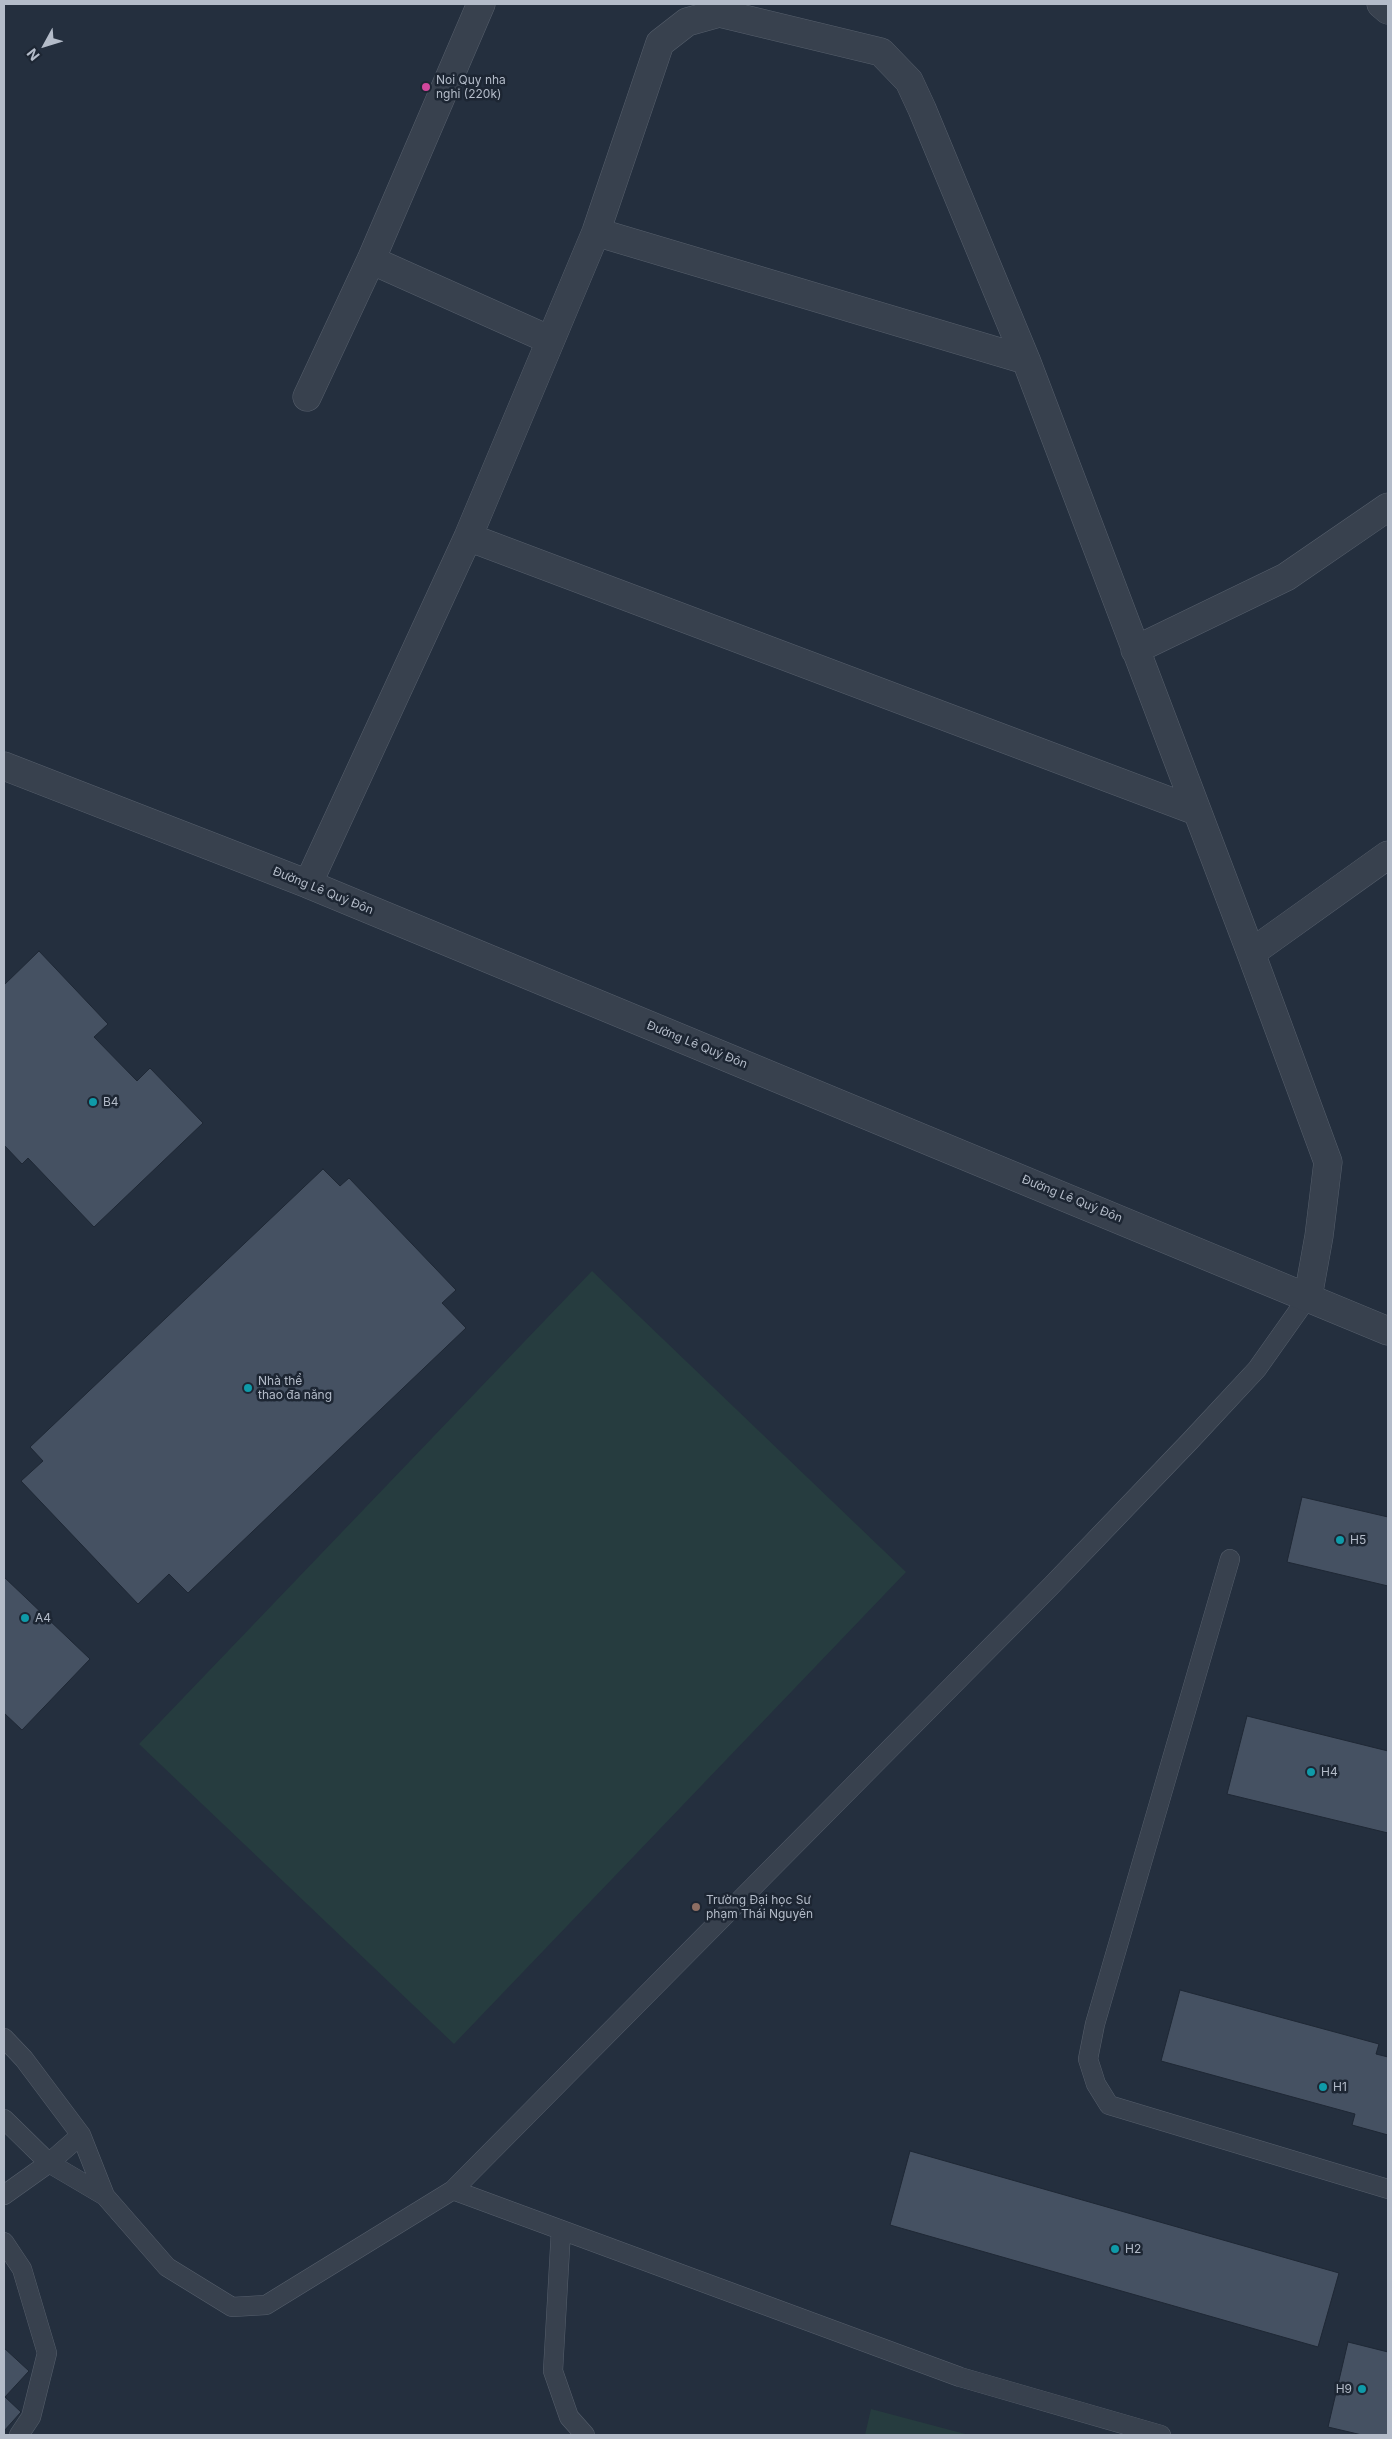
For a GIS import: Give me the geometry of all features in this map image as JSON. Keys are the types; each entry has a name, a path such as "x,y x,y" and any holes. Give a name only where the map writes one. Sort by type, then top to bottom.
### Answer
{"street":[{"path":"307,397 371,260 481,4"},
{"path":"1381,4 1388,10"},
{"path":"308,884 468,537 596,232 660,43 687,22 718,13 881,52 909,81 1026,360 1328,1162 1319,1236 1308,1297"},
{"path":"596,232 1026,360"},
{"path":"371,260 550,340"},
{"path":"1135,650 1286,577 1388,507"},
{"path":"468,537 1196,811"},
{"name":"Đường Lê Quý Đôn","path":"4,766 308,884 1388,1331"},
{"path":"1251,954 1388,856"}],"lane":[{"path":"4,2119 49,2163 105,2196 167,2267 232,2307 266,2304 453,2190 1045,1592 1178,1454 1256,1369 1308,1297"},
{"path":"1230,1559 1095,2024 1088,2059 1096,2084 1109,2105 1388,2189"},
{"path":"4,2038 24,2059 81,2135 105,2196"},
{"path":"4,2194 49,2163 81,2135"},
{"path":"453,2190 960,2378 1161,2435"},
{"path":"561,2230 553,2371 570,2417 585,2435"},
{"path":"4,2242 22,2270 47,2353 31,2417 19,2435"}],"green space":[{"path":"592,1271 906,1572 454,2044 139,1744"},
{"path":"871,2409 969,2435 865,2435"}],"building":[{"name":"B4","path":"39,951 108,1024 94,1037 137,1081 150,1068 203,1123 94,1227 28,1158 22,1164 4,1145 4,985"},
{"name":"Nhà thể thao đa năng","path":"323,1169 340,1186 349,1178 456,1290 442,1303 466,1328 188,1593 169,1574 138,1604 21,1481 43,1461 30,1447"},
{"name":"H5","path":"1302,1497 1388,1517 1388,1586 1287,1562"},
{"name":"A4","path":"4,1577 90,1659 22,1730 4,1713"},
{"name":"H4","path":"1247,1716 1388,1751 1388,1833 1227,1794"},
{"name":"H1","path":"1180,1990 1379,2044 1376,2054 1388,2057 1388,2135 1352,2125 1355,2114 1161,2061"},
{"name":"H2","path":"910,2151 1339,2273 1318,2347 890,2225"},
{"name":"H9","path":"1348,2342 1388,2352 1388,2435 1362,2435 1328,2427"},
{"path":"4,2348 29,2371 5,2397 21,2412 4,2431"}],"place":[{"name":"Noi Quy nha nghi (220k)","path":"426,87"},
{"name":"B4","path":"93,1102"},
{"name":"Nhà thể thao đa năng","path":"248,1388"},
{"name":"H5","path":"1340,1540"},
{"name":"A4","path":"25,1618"},
{"name":"H4","path":"1311,1772"},
{"name":"Trường Đại học Sư phạm Thái Nguyên","path":"696,1907"},
{"name":"H1","path":"1323,2087"},
{"name":"H2","path":"1115,2249"},
{"name":"H9","path":"1362,2389"}]}
